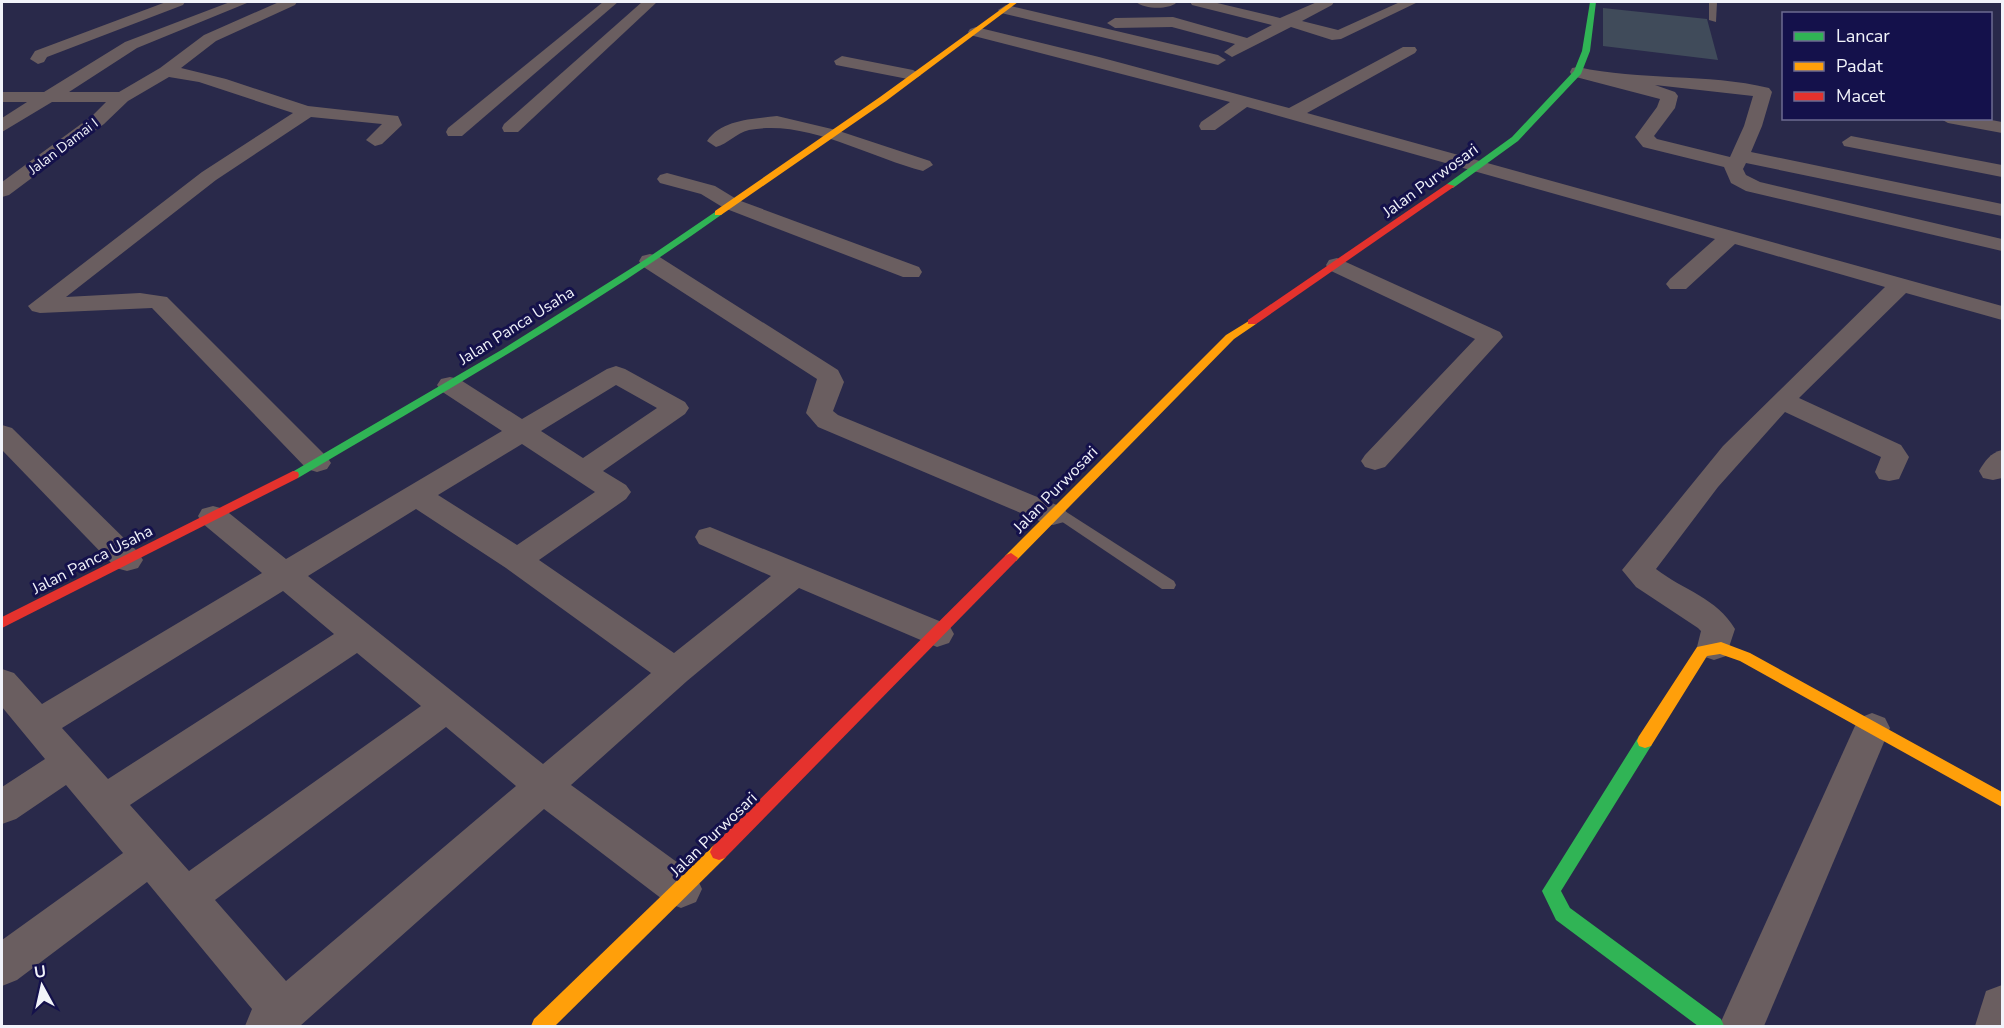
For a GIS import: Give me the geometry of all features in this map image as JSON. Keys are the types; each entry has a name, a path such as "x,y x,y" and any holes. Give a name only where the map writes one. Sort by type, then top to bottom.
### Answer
{"street":[{"path":"38,59 41,54 178,2"},
{"path":"2,126 52,96 84,72 131,45 243,2"},
{"name":"Jalan Damai I","path":"2,190 98,120 122,97 166,72 210,38 290,2"},
{"path":"455,132 611,2"},
{"path":"511,128 650,2"},
{"path":"1143,2 1170,2"},
{"path":"1112,65 1137,46 1139,41 1137,36 1144,24 1170,2"},
{"path":"1197,2 1336,35 1411,2"},
{"path":"1223,8 1240,2"},
{"path":"1177,83 1284,22 1327,2"},
{"name":"Jalan Purwosari","path":"541,1026 681,890 937,634 1230,337 1337,265 1515,139 1578,72 1586,51 1593,2"},
{"path":"1010,6 1052,21 1091,25 1173,22 1248,43"},
{"name":"Jalan Panca Usaha","path":"2,623 317,462 450,385 650,261 829,134 883,99 1010,6"},
{"path":"1091,25 1139,41 1218,60"},
{"path":"102,31 147,39"},
{"path":"976,32 1112,65 1244,101 2002,313"},
{"path":"562,43 603,44"},
{"path":"1291,114 1409,50"},
{"path":"842,61 913,75"},
{"path":"166,72 196,74 269,101 308,111 392,120 393,124 375,140"},
{"path":"1578,72 1671,89 1782,94"},
{"path":"1671,89 1666,108 1644,137 1645,141 2002,210"},
{"path":"1763,92 1739,160 1733,168 1738,179 1753,187 2002,245"},
{"path":"2,97 122,97"},
{"path":"1208,126 1244,101"},
{"path":"308,111 209,176 40,306 140,300 159,302 317,462"},
{"path":"1959,120 2002,128"},
{"path":"716,141 730,130 765,122 829,134 924,165"},
{"path":"1851,142 2002,171"},
{"path":"667,179 708,190 731,204 911,272"},
{"path":"1678,284 1731,236"},
{"path":"650,261 829,375 831,382 819,413 828,421 1055,513"},
{"path":"1337,265 1491,337 1374,461"},
{"path":"1714,647 1718,629 1709,615 1654,585 1638,570 1731,454 1783,399 1817,369 1901,284"},
{"path":"37,724 616,374 676,408 584,471"},
{"path":"450,385 616,492 517,560"},
{"path":"1783,399 1801,411 1891,451 1895,457 1889,472"},
{"path":"2,434 127,560"},
{"path":"416,495 517,560 675,672"},
{"path":"213,516 543,786 681,890"},
{"path":"711,537 937,634"},
{"path":"3,687 185,898 276,1019 675,672 793,574"},
{"path":"103,802 358,635"},
{"path":"1714,1026 1563,914 1551,891 1702,651 1714,647 1745,657 2002,800"},
{"path":"185,898 447,707"},
{"path":"1741,1026 1872,728"},
{"path":"2,807 70,763"},
{"path":"2,965 150,857"},
{"path":"1997,1026 2002,1007"}],"lane":[{"path":"1713,2 1713,20"},
{"path":"1055,513 1168,585"}],"building":[{"path":"1603,8 1707,19 1718,60 1603,46"}],"traffic: fast":[{"path":"1450,186 1515,139 1578,72 1586,51 1593,2"},
{"path":"293,475 507,351 650,261 718,213"},
{"path":"1645,741 1551,891 1563,914 1714,1026"}],"traffic: slow":[{"path":"718,213 883,99 1015,2"},
{"path":"1011,558 1230,337 1252,322"},
{"path":"1645,741 1702,651 1721,648 1745,657 2002,800"},
{"path":"541,1026 719,852"}],"traffic: jam":[{"path":"1252,322 1450,186"},
{"path":"2,623 293,475"},
{"path":"719,852 1011,558"}]}
